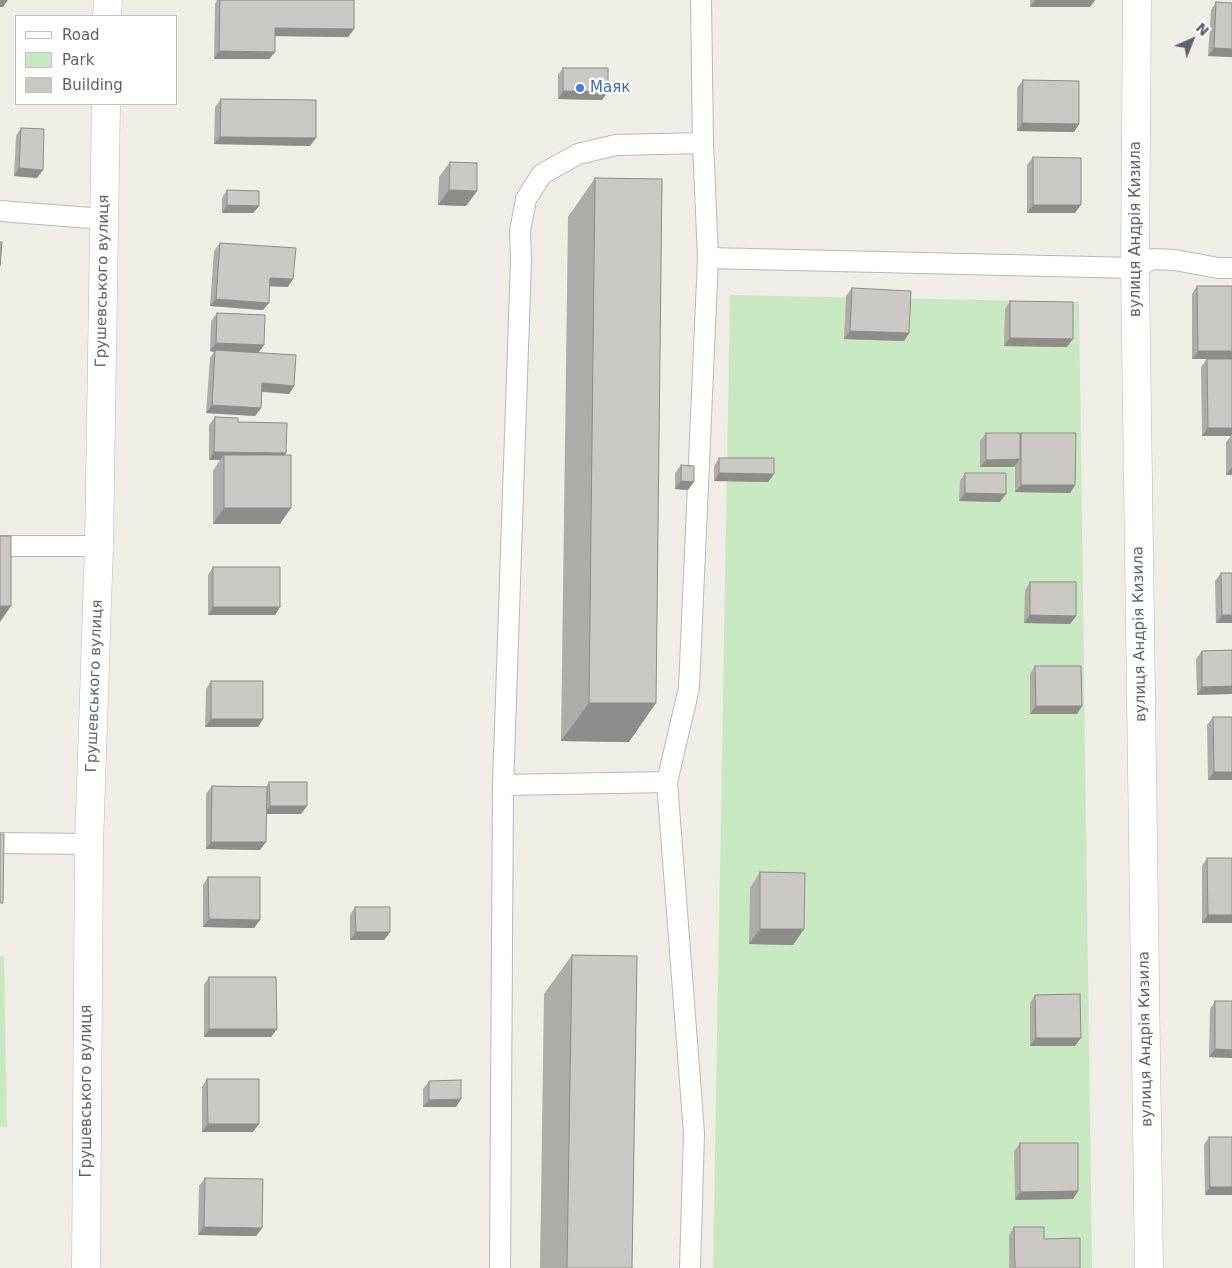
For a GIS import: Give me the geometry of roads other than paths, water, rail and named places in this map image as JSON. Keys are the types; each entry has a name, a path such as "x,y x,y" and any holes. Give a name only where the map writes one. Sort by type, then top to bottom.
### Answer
{"street":[{"path":"107,15 108,0"},
{"name":"вулиця Андрія Кизила","path":"1136,0 1135,268 1149,1268"},
{"name":"Грушевського вулиця","path":"86,1268 89,844 100,546 106,105"}],"lane":[{"path":"690,1268 694,1133 667,782 689,688 708,258 703,143 701,0"},
{"path":"500,1268 504,785 520,231 526,199 542,174 578,154 616,145 703,143"},
{"path":"0,211 104,219"},
{"path":"708,258 1135,268 1153,260 1175,260 1218,268 1232,268"},
{"path":"0,546 100,546"},
{"path":"504,785 667,782"},
{"path":"0,843 89,844"}],"place":[{"name":"Маяк","path":"580,88"}]}
